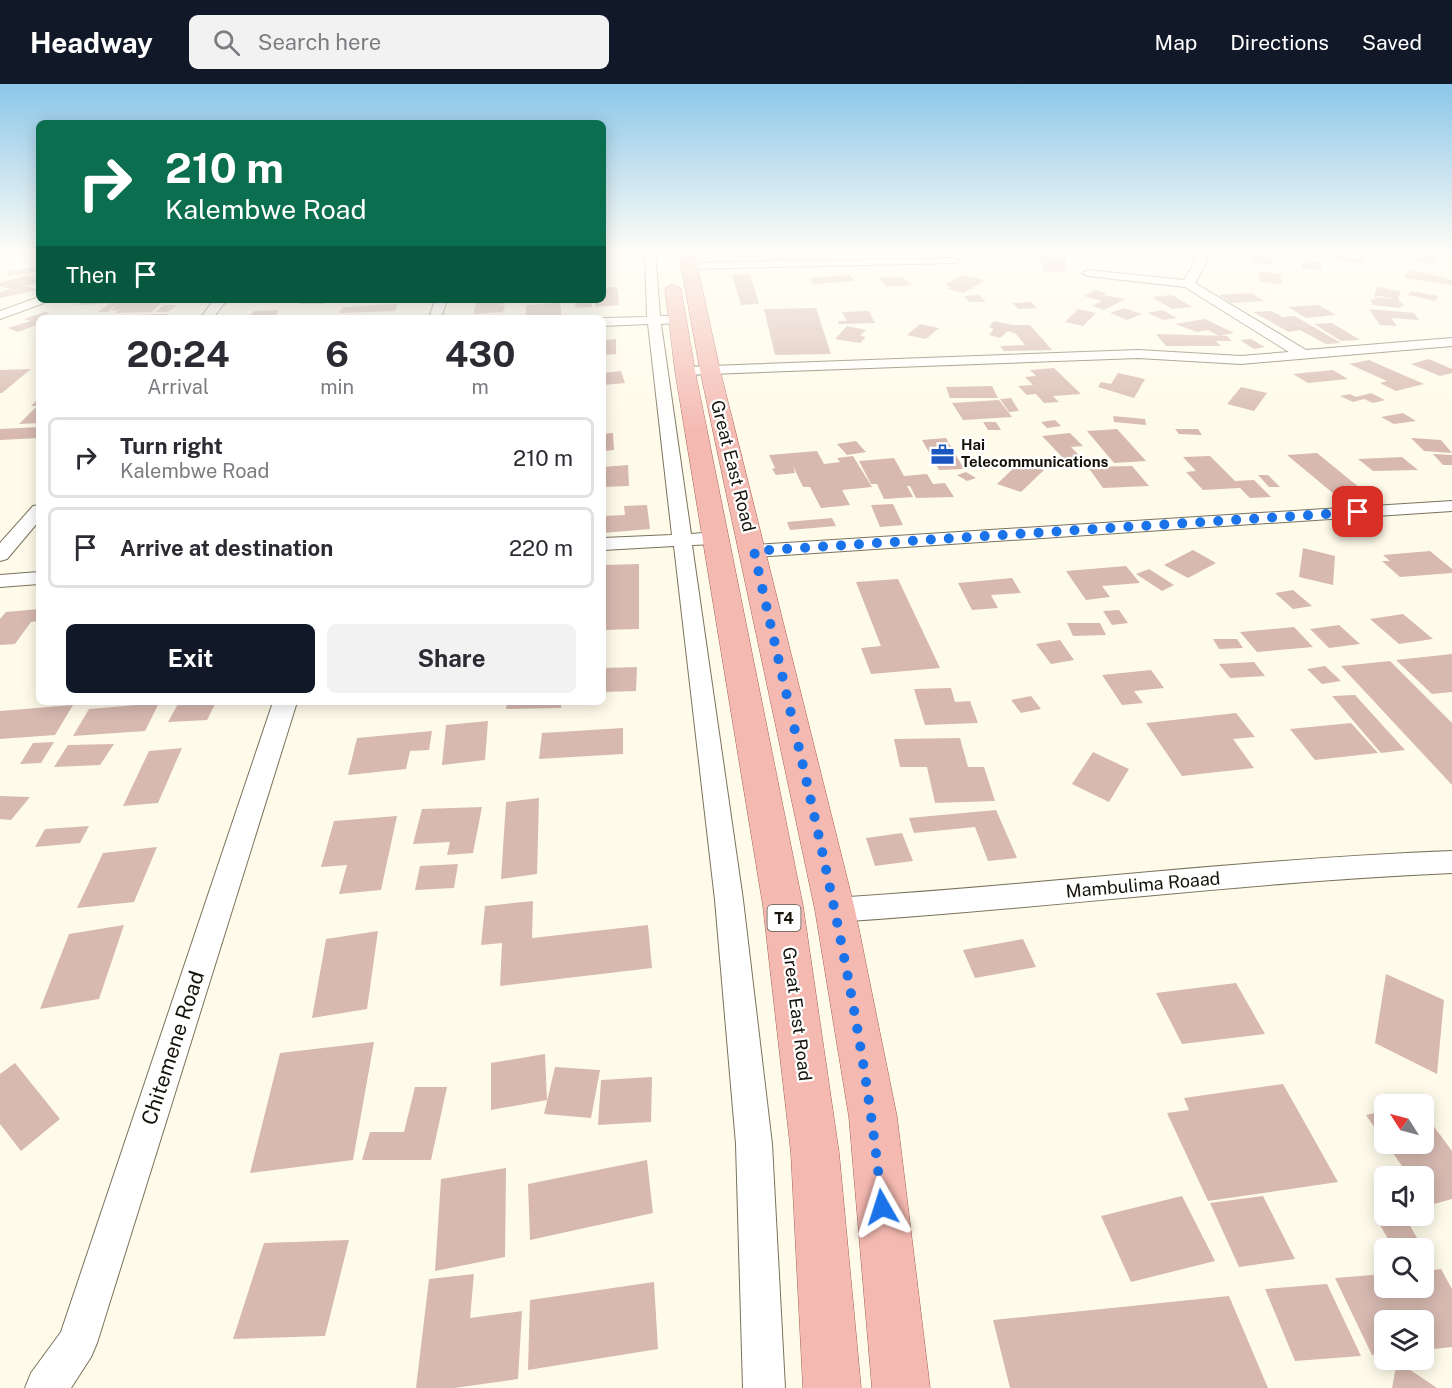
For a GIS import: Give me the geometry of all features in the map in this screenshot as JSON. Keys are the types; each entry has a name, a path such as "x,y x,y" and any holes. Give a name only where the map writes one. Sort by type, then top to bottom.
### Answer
{"main road":[{"name":"Great East Road","path":"692,313 697,371 700,539 783,906 815,1153 832,1388"},
{"name":"Great East Road","path":"665,320 697,371 754,551 835,910 873,1117 901,1388"}],"street":[{"path":"664,313 700,539 729,900 754,1144 764,1388"},
{"path":"1235,313 1302,354"},
{"path":"606,322 665,320"},
{"path":"697,371 1138,354 1241,360 1452,342"},
{"path":"754,551 1452,506"},
{"path":"0,555 36,513"},
{"path":"606,544 700,539"},
{"path":"0,581 36,578"},
{"name":"Chitemene Road","path":"46,1388 77,1343 284,705"},
{"name":"Mambulima Roaad","path":"835,910 932,904 1332,867 1452,862"}],"building":[{"path":"252,313 277,313 276,315 251,315"},
{"path":"526,313 561,313 562,315 526,315"},
{"path":"765,313 818,313 831,354 775,355"},
{"path":"842,313 870,313 875,323 839,324 838,321 847,321"},
{"path":"1074,313 1096,313 1083,326 1065,322"},
{"path":"1110,313 1139,313 1142,314 1127,320"},
{"path":"1148,313 1167,313 1177,318 1163,320"},
{"path":"1255,313 1275,313 1283,317 1295,316 1341,343 1326,344 1300,330 1289,332"},
{"path":"1298,313 1332,313 1336,315 1306,318"},
{"path":"1372,313 1414,313 1419,320 1391,318 1397,326 1380,325"},
{"path":"36,315 36,325 18,332 8,328 31,321 24,319"},
{"path":"1205,319 1234,333 1219,336 1208,330 1197,332 1175,324"},
{"path":"994,321 1012,325 1030,325 1052,350 1004,351 1000,346 1025,345 1016,334 1008,331 1000,338 989,335 994,329 989,327"},
{"path":"1332,323 1360,340 1341,341 1314,324"},
{"path":"920,324 939,328 926,339 907,335"},
{"path":"847,326 866,330 860,336 866,337 860,343 835,339"},
{"path":"1156,334 1227,336 1232,341 1216,341 1221,346 1166,346"},
{"path":"616,339 616,354 606,355 606,340"},
{"path":"1251,339 1265,347 1254,349 1240,340"},
{"path":"1429,359 1452,369 1452,373 1440,376 1411,364"},
{"path":"1369,360 1424,384 1396,391 1380,383 1387,381 1349,364"},
{"path":"1054,368 1081,394 1053,396 1059,402 1044,403 1036,394 1027,395 1018,386 1033,385 1025,377 1036,376 1030,370"},
{"path":"31,369 2,393 0,393 0,370"},
{"path":"1333,370 1348,379 1308,383 1293,374"},
{"path":"621,371 625,383 606,385 606,373"},
{"path":"1118,373 1145,379 1134,398 1098,387 1101,382 1111,384"},
{"path":"992,386 998,398 950,398 946,387"},
{"path":"1241,387 1267,393 1254,411 1227,404"},
{"path":"1371,393 1385,400 1373,403 1364,399 1353,402 1340,396 1350,394 1356,397"},
{"path":"1011,398 1019,411 1009,412 1000,399"},
{"path":"999,400 1012,417 963,420 952,403"},
{"path":"36,407 36,423 19,424"},
{"path":"1403,413 1416,421 1394,424 1381,417"},
{"path":"1113,416 1145,419 1146,425 1114,422"},
{"path":"1055,420 1061,426 1047,428 1041,422"},
{"path":"983,422 996,422 1001,430 988,430"},
{"path":"36,427 36,438 0,440 0,429"},
{"path":"1117,429 1146,461 1114,463 1087,431"},
{"path":"1175,429 1198,429 1202,435 1179,434"},
{"path":"613,433 614,450 606,451 606,434"},
{"path":"1070,433 1083,446 1071,447 1082,458 1065,460 1042,436"},
{"name":"Hai Telecommunications","path":"946,438 964,469 939,470 922,440"},
{"path":"1411,438 1441,440 1452,453 1424,451"},
{"path":"856,441 866,452 847,455 837,444"},
{"path":"817,451 824,464 840,462 837,458 853,456 872,487 842,490 850,505 821,508 810,487 803,487 793,466 795,473 776,475 772,469 775,468 769,455"},
{"path":"1317,453 1371,497 1340,499 1287,455"},
{"path":"1433,454 1452,455 1452,465 1443,465"},
{"path":"1210,456 1235,481 1254,480 1271,497 1250,498 1240,488 1203,490 1186,472 1196,471 1183,457"},
{"path":"1402,457 1418,470 1373,471 1358,459"},
{"path":"894,458 904,476 927,474 933,484 945,483 954,497 916,498 910,486 907,486 913,497 884,499 877,484 871,484 859,461"},
{"path":"1020,462 1044,470 1021,492 997,484"},
{"path":"628,465 629,486 606,487 606,467"},
{"path":"1132,466 1149,486 1103,488 1088,467"},
{"path":"966,472 976,478 967,481 957,475"},
{"path":"1258,475 1268,475 1280,487 1269,487"},
{"path":"893,504 903,525 880,527 871,505"},
{"path":"647,505 650,529 606,533 606,516 625,515 624,506"},
{"path":"832,518 836,526 790,530 787,522"},
{"path":"1303,548 1335,556 1333,585 1299,577"},
{"path":"1193,550 1216,563 1188,578 1164,565"},
{"path":"1430,551 1452,569 1452,573 1400,577 1382,561 1390,561 1383,555"},
{"path":"639,564 639,629 606,630 606,565"},
{"path":"1126,566 1140,583 1102,586 1110,597 1086,600 1066,571"},
{"path":"1149,569 1174,585 1162,591 1136,574"},
{"path":"1012,578 1021,593 991,595 998,608 972,610 958,583"},
{"path":"898,579 940,668 871,674 861,648 881,646 856,582"},
{"path":"1293,590 1312,606 1293,609 1275,593"},
{"path":"36,609 36,621 31,622 15,644 0,645 0,619 6,612"},
{"path":"1119,610 1128,623 1112,625 1103,611"},
{"path":"1403,614 1433,639 1399,644 1370,619"},
{"path":"1067,623 1100,623 1106,635 1073,636"},
{"path":"1339,625 1360,644 1329,648 1310,629"},
{"path":"1294,627 1313,647 1257,652 1240,632"},
{"path":"1213,639 1237,639 1243,648 1219,649"},
{"path":"1060,640 1074,660 1051,664 1036,644"},
{"path":"1452,654 1452,692 1432,694 1396,660"},
{"path":"1390,661 1452,723 1452,785 1341,666"},
{"path":"1254,662 1265,676 1230,678 1219,664"},
{"path":"1325,666 1341,681 1322,684 1307,669"},
{"path":"637,667 636,691 606,692 606,668"},
{"path":"1151,670 1164,688 1134,691 1143,703 1122,705 1102,675"},
{"path":"951,688 955,702 970,701 978,723 925,725 914,689"},
{"path":"1355,695 1405,750 1381,753 1332,696"},
{"path":"1031,696 1041,709 1021,713 1011,700"},
{"path":"73,705 55,735 0,739 0,711"},
{"path":"158,705 145,731 73,736 89,709"},
{"path":"177,705 214,705 207,720 168,722"},
{"path":"507,705 561,705 561,708 506,709"},
{"path":"1236,713 1255,737 1233,739 1254,768 1182,776 1146,723"},
{"path":"488,721 485,760 442,765 446,725"},
{"path":"1351,723 1378,753 1315,760 1290,729"},
{"path":"623,728 623,754 539,759 542,733"},
{"path":"432,731 429,750 410,751 406,769 348,775 357,738"},
{"path":"960,738 968,767 984,767 995,801 935,803 927,767 900,767 894,739"},
{"path":"54,742 41,763 20,764 33,743"},
{"path":"114,744 100,765 54,767 68,745"},
{"path":"182,748 158,803 123,806 149,751"},
{"path":"1093,752 1129,769 1109,802 1072,784"},
{"path":"0,796 30,797 11,820 0,819"},
{"path":"539,798 537,874 501,879 506,802"},
{"path":"482,807 473,853 447,855 450,842 413,844 422,809"},
{"path":"996,810 1017,858 988,861 975,827 914,833 909,818"},
{"path":"397,816 381,890 339,894 347,865 321,867 334,821"},
{"path":"89,826 80,843 35,847 45,829"},
{"path":"902,833 913,861 875,866 866,838"},
{"path":"157,847 134,902 77,908 103,853"},
{"path":"458,864 454,888 415,890 420,866"},
{"path":"533,901 532,938 648,925 652,968 500,986 502,943 481,945 485,906"},
{"path":"124,925 99,999 40,1009 69,934"},
{"path":"378,931 367,1009 312,1018 326,939"},
{"path":"1023,939 1036,967 975,978 963,950"},
{"path":"1386,974 1444,1000 1437,1074 1375,1043"},
{"path":"1236,983 1265,1034 1182,1044 1156,993"},
{"path":"374,1042 353,1160 250,1173 280,1053"},
{"path":"545,1054 547,1100 491,1110 491,1063"},
{"path":"15,1063 60,1119 21,1151 0,1124 0,1074"},
{"path":"555,1067 600,1070 591,1118 544,1114"},
{"path":"652,1077 651,1122 598,1125 601,1080"},
{"path":"1283,1084 1338,1182 1208,1201 1167,1113 1189,1110 1184,1098"},
{"path":"415,1087 447,1087 431,1160 362,1160 370,1132 404,1132"},
{"path":"1374,1113 1374,1127 1366,1115"},
{"path":"1434,1127 1452,1151 1452,1199 1434,1204 1434,1166 1402,1166 1394,1154 1434,1154"},
{"path":"647,1160 653,1213 530,1240 528,1184"},
{"path":"506,1168 505,1257 435,1271 441,1179"},
{"path":"1182,1196 1215,1261 1131,1282 1101,1216"},
{"path":"1263,1196 1295,1259 1239,1267 1210,1203"},
{"path":"1381,1226 1410,1226 1417,1238 1387,1238"},
{"path":"349,1240 325,1336 233,1339 264,1243"},
{"path":"1441,1269 1452,1289 1452,1347 1434,1349 1434,1310 1374,1310 1374,1355 1372,1355 1335,1278 1374,1275 1374,1298 1434,1298 1434,1270"},
{"path":"474,1274 470,1318 522,1311 518,1379 454,1388 416,1388 429,1279"},
{"path":"654,1282 658,1349 528,1370 530,1300"},
{"path":"1327,1284 1361,1356 1295,1361 1265,1289"},
{"path":"1229,1296 1268,1388 1010,1388 993,1320"},
{"path":"1395,1370 1410,1370 1437,1388 1392,1388"}],"place":[{"name":"Hai Telecommunications","path":"943,454"}],"route":[{"path":"882,1207 873,1117 835,910 754,551 1358,512"}]}
